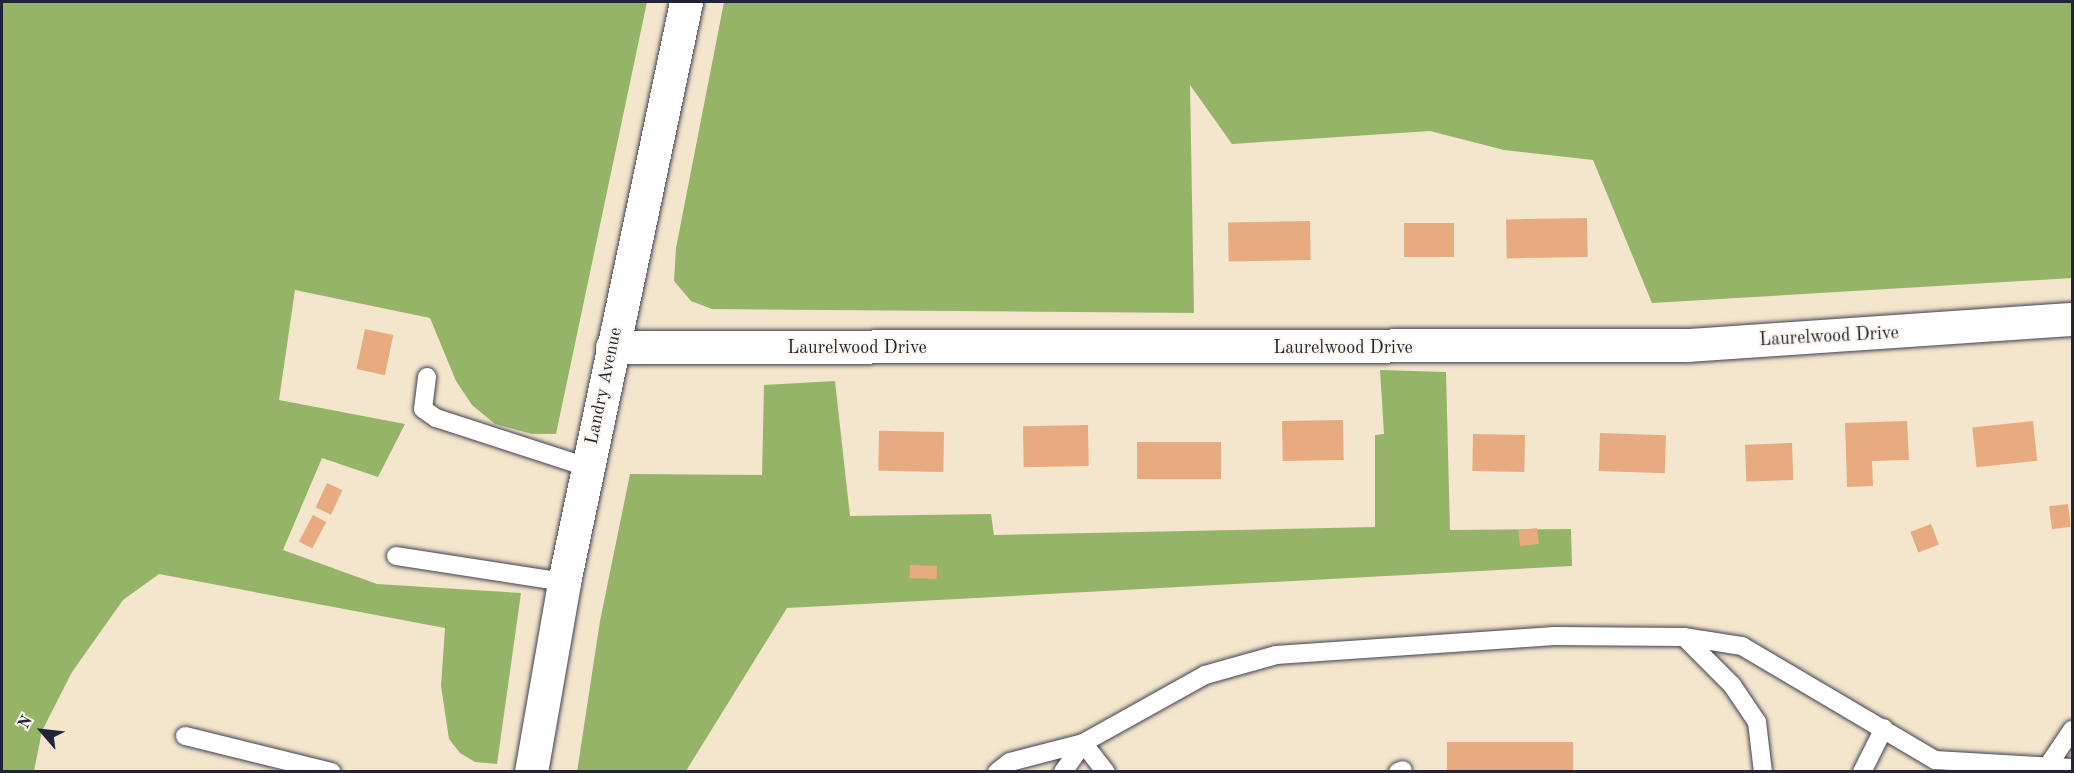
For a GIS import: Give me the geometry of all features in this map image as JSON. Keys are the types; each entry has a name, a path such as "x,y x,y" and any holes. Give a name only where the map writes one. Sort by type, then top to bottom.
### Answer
{"street":[{"name":"Landry Avenue","path":"531,771 564,582 686,2"},
{"name":"Laurelwood Drive","path":"612,347 1688,345 2073,318"}],"lane":[{"path":"427,377 423,410 436,418 588,467"},
{"path":"396,556 564,582"},
{"path":"997,771 1010,762 1083,743 1205,675 1276,656 1554,636 1684,637 1742,646 1884,728 1935,766 2073,768"},
{"path":"1684,637 1732,685 1756,722 1763,771"},
{"path":"1862,771 1884,728"},
{"path":"2047,767 2073,730"},
{"path":"185,736 333,771"},
{"path":"1063,771 1083,743"},
{"path":"1083,743 1106,771"}],"green space":[{"path":"2,2 647,2 556,434 532,434 495,424 472,405 456,381 430,318 295,290 279,400 405,424 378,477 322,458 283,550 377,584 521,593 497,764 475,762 460,753 449,739 441,686 445,628 159,574 123,600 72,672 42,731 34,771 2,771"},
{"path":"724,2 2072,2 2072,278 1652,303 1593,160 1504,150 1430,131 1232,144 1190,85 1194,313 712,309 691,301 674,281 676,248"},
{"path":"1380,370 1446,372 1450,530 1571,529 1572,566 787,608 686,771 577,772 600,621 630,474 762,475 764,385 835,381 850,516 991,514 994,535 1375,527 1375,435 1384,434"}],"building":[{"path":"1587,218 1588,257 1507,258 1506,219"},
{"path":"1310,221 1311,260 1229,261 1228,222"},
{"path":"1404,223 1454,223 1454,257 1404,257"},
{"path":"365,329 393,335 385,375 356,369"},
{"path":"1343,420 1344,460 1283,461 1282,421"},
{"path":"1907,421 1909,460 1872,461 1873,486 1847,487 1845,423"},
{"path":"2033,421 2037,461 1977,467 1972,427"},
{"path":"1088,425 1089,466 1024,467 1023,426"},
{"path":"879,431 944,432 943,472 878,471"},
{"path":"1600,433 1666,435 1665,473 1599,471"},
{"path":"1473,434 1525,435 1524,472 1472,471"},
{"path":"1137,442 1221,442 1221,479 1137,479"},
{"path":"1792,443 1793,480 1746,482 1745,445"},
{"path":"327,483 342,490 331,515 316,507"},
{"path":"2068,504 2071,527 2052,529 2049,506"},
{"path":"313,515 326,522 312,549 299,541"},
{"path":"1931,524 1939,545 1918,552 1910,532"},
{"path":"1537,528 1539,544 1520,546 1518,530"},
{"path":"910,565 937,566 937,579 910,578"},
{"path":"1447,742 1573,742 1573,772 1447,772"}]}
